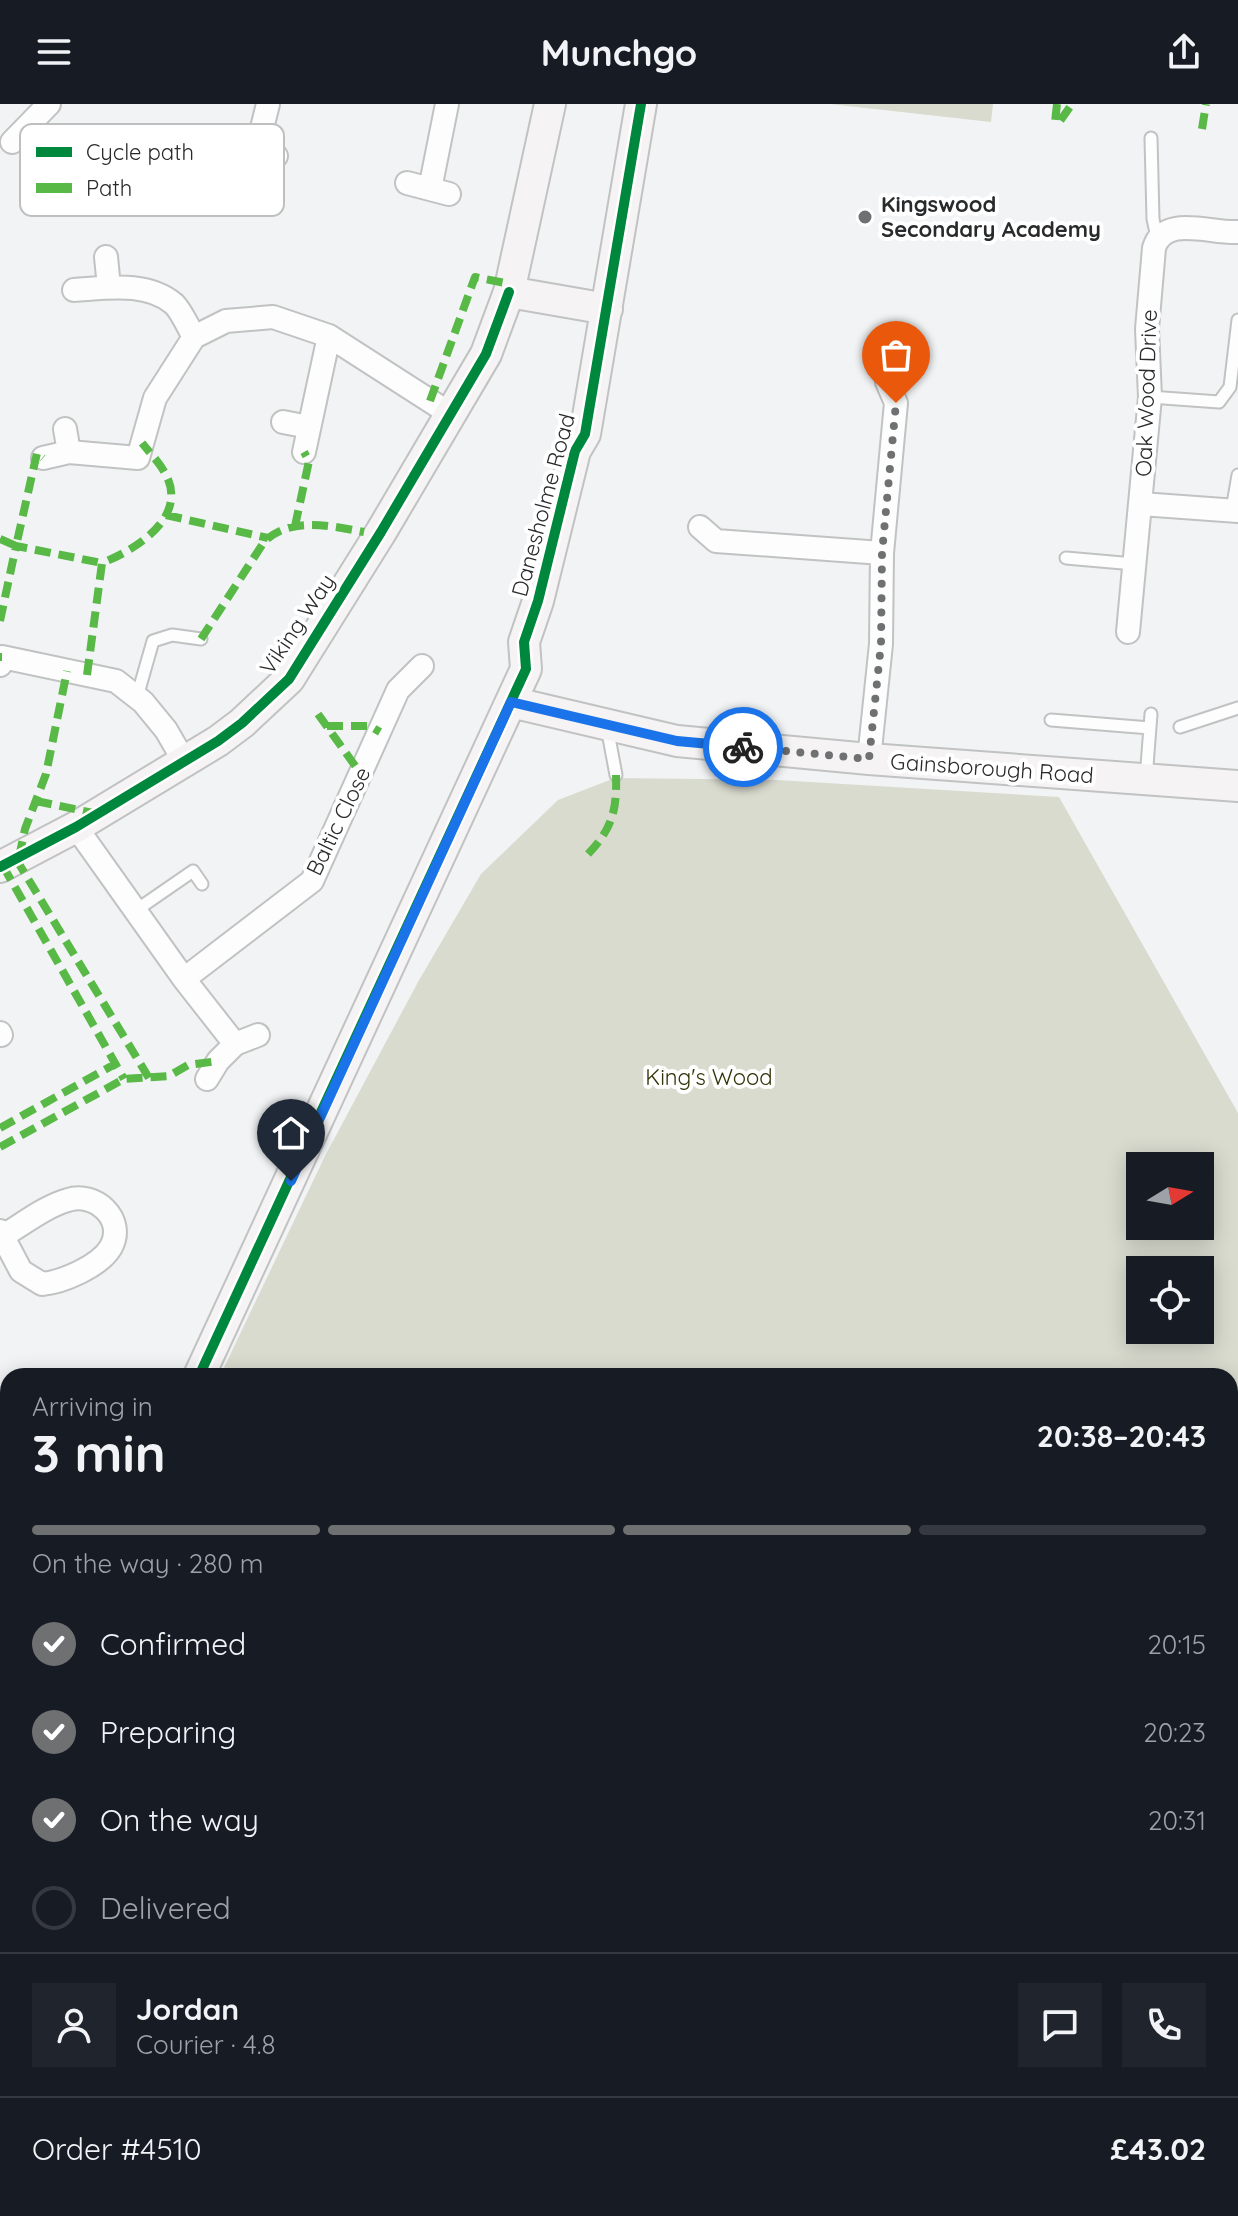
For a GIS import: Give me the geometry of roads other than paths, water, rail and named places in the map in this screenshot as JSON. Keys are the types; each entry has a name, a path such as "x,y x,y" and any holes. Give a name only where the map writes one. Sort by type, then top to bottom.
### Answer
{"street":[{"path":"30,124 49,104"},
{"path":"263,124 268,104"},
{"path":"407,183 440,192 447,104"},
{"name":"Viking Way","path":"0,867 76,827 184,761 242,723 289,679 452,415 486,354 509,292 550,104"},
{"name":"Danesholme Road","path":"203,1368 526,669 524,642 538,601 575,451 585,434 641,104"},
{"path":"12,142 20,134"},
{"path":"1157,237 1164,231 1180,228 1238,232"},
{"name":"Oak Wood Drive","path":"1128,632 1150,397 1147,329 1157,237"},
{"path":"106,257 109,287"},
{"path":"74,290 125,286 153,293 174,305 194,337"},
{"path":"509,292 607,309"},
{"path":"43,458 69,452 138,458 155,398 194,337 226,321 273,317 329,336 452,415"},
{"path":"304,452 329,336"},
{"path":"869,759 881,644 882,553 896,403 887,382"},
{"path":"283,422 309,427"},
{"path":"65,429 69,452"},
{"path":"1141,504 1235,511"},
{"path":"700,527 716,541 882,553"},
{"path":"0,665 2,657 116,681 137,697 166,730 184,761"},
{"name":"Baltic Close","path":"184,979 312,881 398,690 422,666"},
{"name":"Gainsborough Road","path":"511,702 677,741 869,759 1238,786"},
{"path":"76,827 184,979 235,1044"},
{"path":"207,1079 218,1061 235,1044 258,1035"},
{"path":"81,1198 94,1201 104,1208 111,1217 114,1238 104,1256 63,1279 42,1284 21,1271 2,1234 68,1199 81,1198"}],"lane":[{"path":"1151,138 1153,219 1157,237"},
{"path":"1150,397 1219,402 1234,388 1238,320"},
{"path":"1235,511 1238,475"},
{"path":"1066,558 1134,564"},
{"path":"137,697 153,641 172,635 201,639"},
{"path":"1180,727 1238,708"},
{"path":"1146,779 1151,714"},
{"path":"1051,720 1150,728"},
{"path":"607,726 616,775"},
{"path":"135,911 193,871 202,884"}],"place":[{"name":"Kingswood Secondary Academy","path":"865,217"}],"park label":[{"name":"King's Wood","path":"709,1077"}]}
